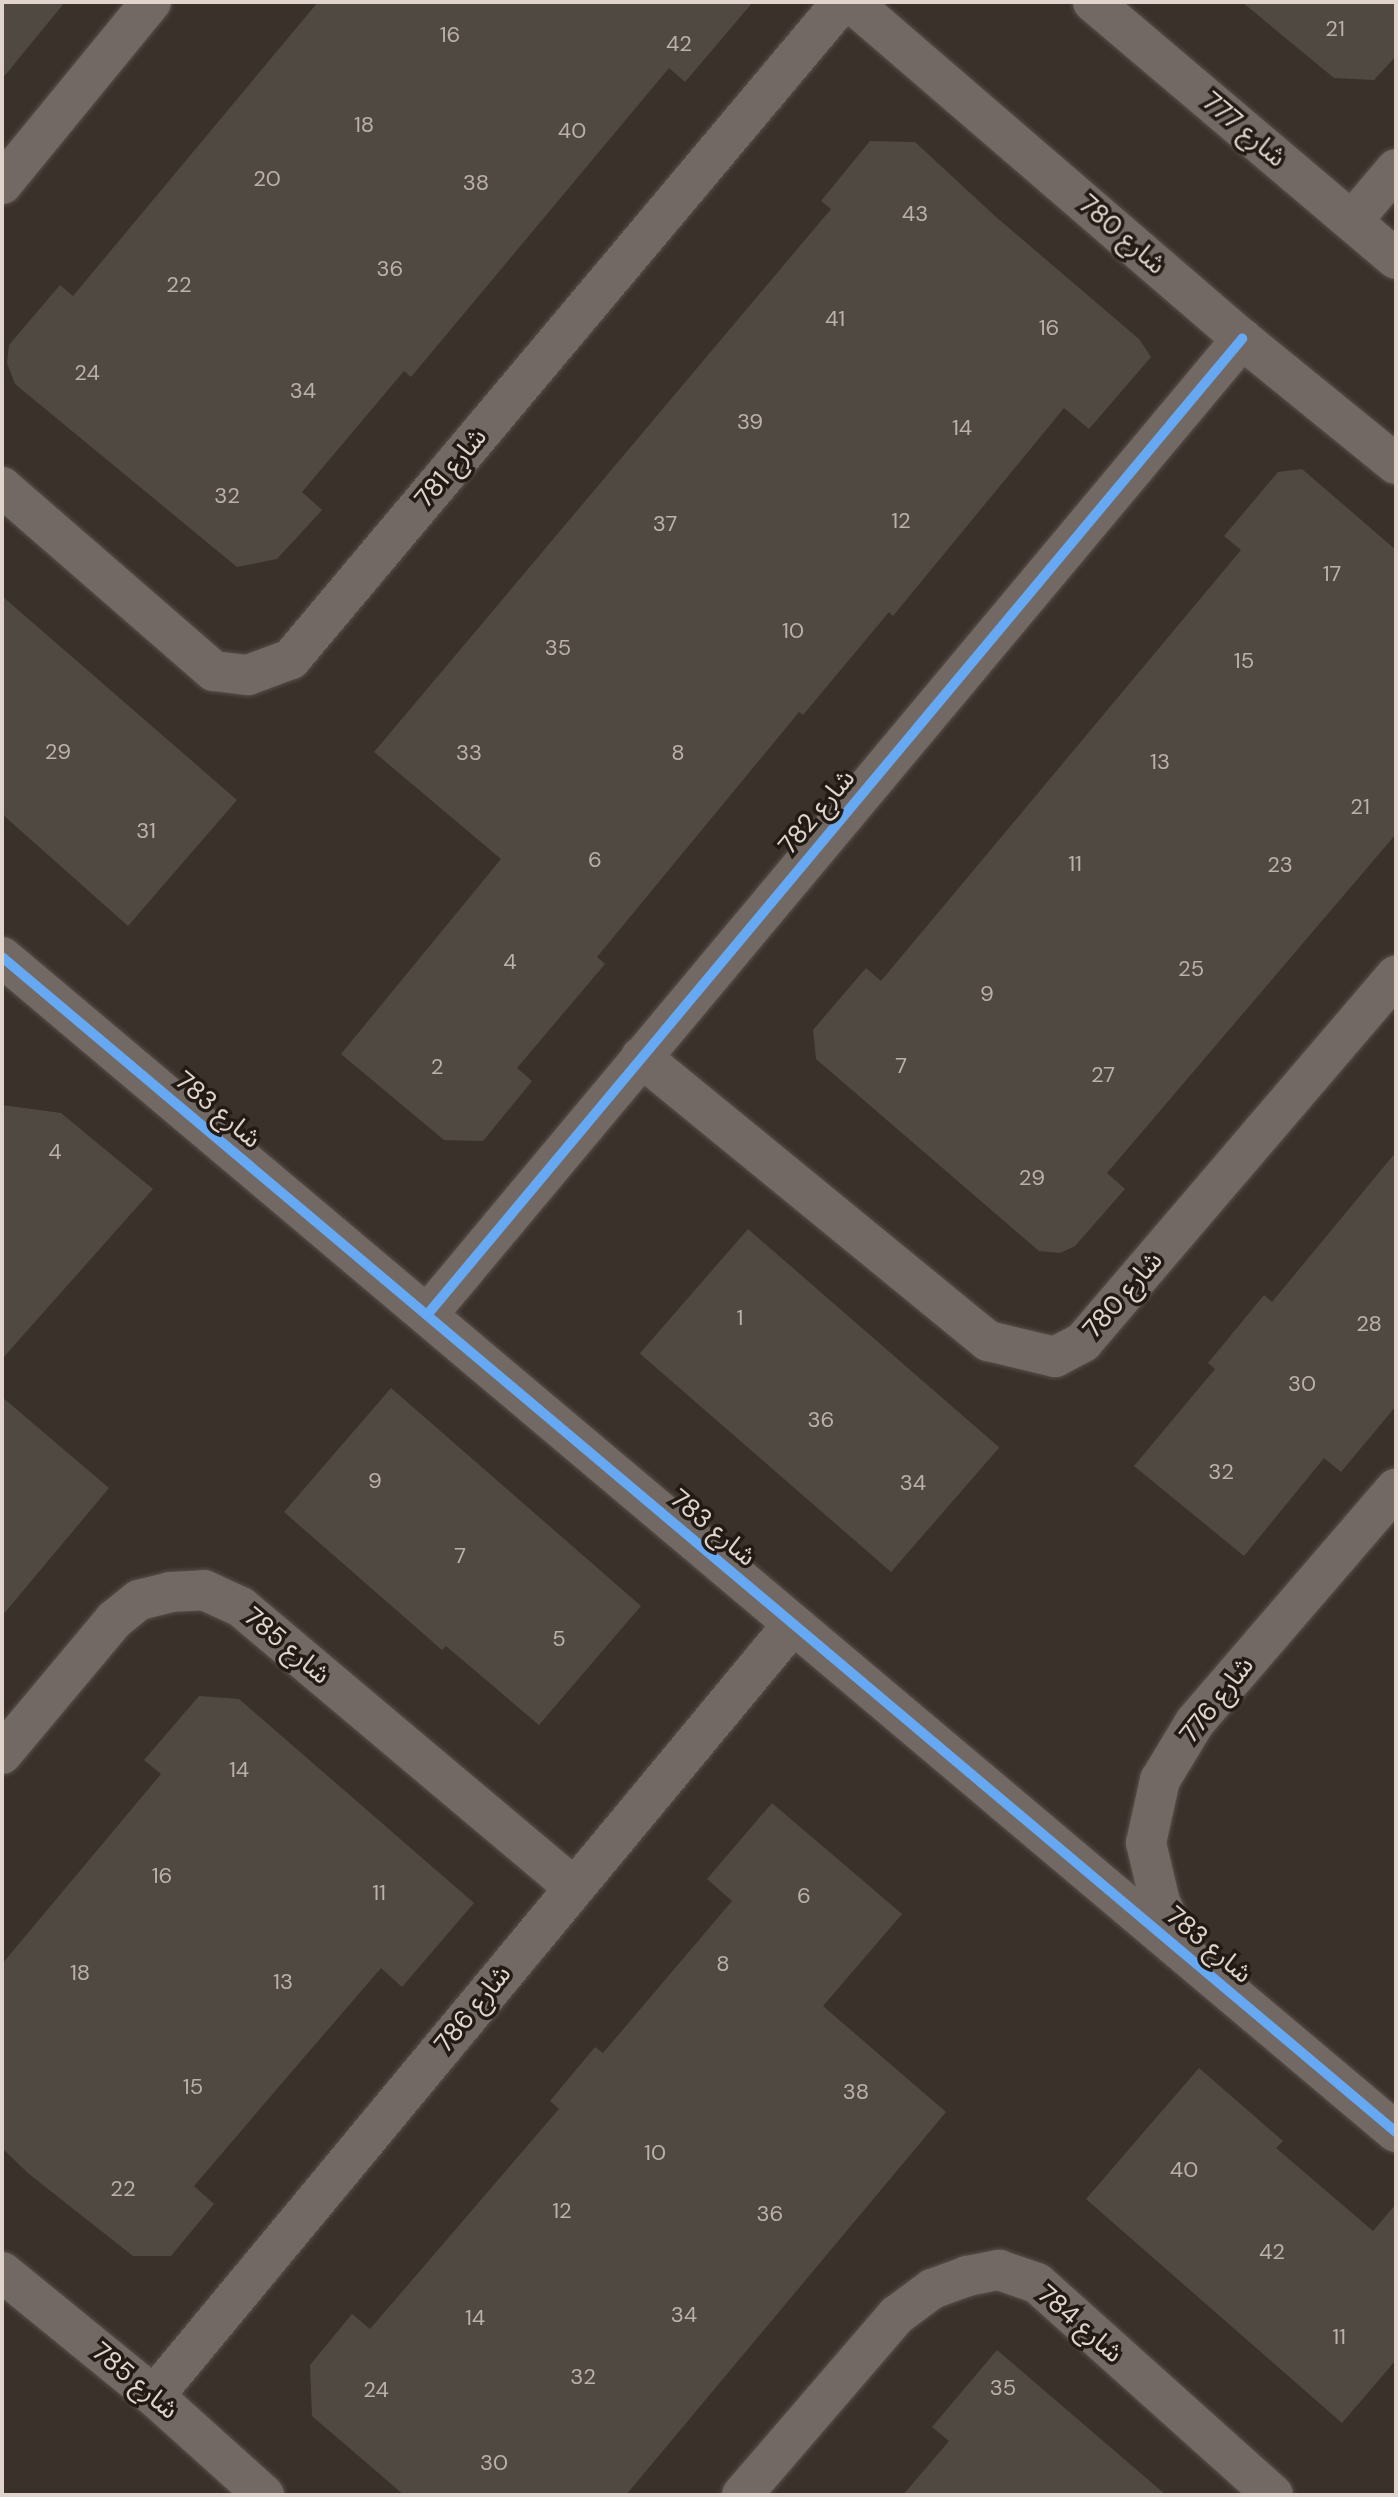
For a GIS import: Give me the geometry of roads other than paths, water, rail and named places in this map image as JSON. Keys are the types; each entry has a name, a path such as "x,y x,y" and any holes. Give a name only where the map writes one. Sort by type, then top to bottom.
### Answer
{"street":[{"path":"2,184 151,2"},
{"name":"شارع 781","path":"2,487 214,671 248,675 291,659 842,2"},
{"name":"شارع 780","path":"851,2 1242,339 1396,464"},
{"name":"شارع 777","path":"1093,2 1396,259"},
{"path":"1352,221 1396,169"},
{"name":"شارع 782","path":"427,1315 1242,339"},
{"name":"شارع 783","path":"2,957 1396,2132"},
{"name":"شارع 780","path":"641,1057 988,1341 1055,1357 1083,1342 1396,976"},
{"name":"شارع 776","path":"1182,1951 1160,1902 1146,1843 1160,1780 1195,1722 1396,1488"},
{"name":"شارع 785","path":"2,1754 114,1620 139,1600 170,1592 204,1590 241,1607 573,1887"},
{"name":"شارع 786","path":"154,2396 793,1624"},
{"name":"شارع 784","path":"742,2495 897,2315 932,2289 967,2276 999,2270 1037,2283 1273,2495"},
{"name":"شارع 785","path":"2,2272 154,2396 264,2495"}]}
